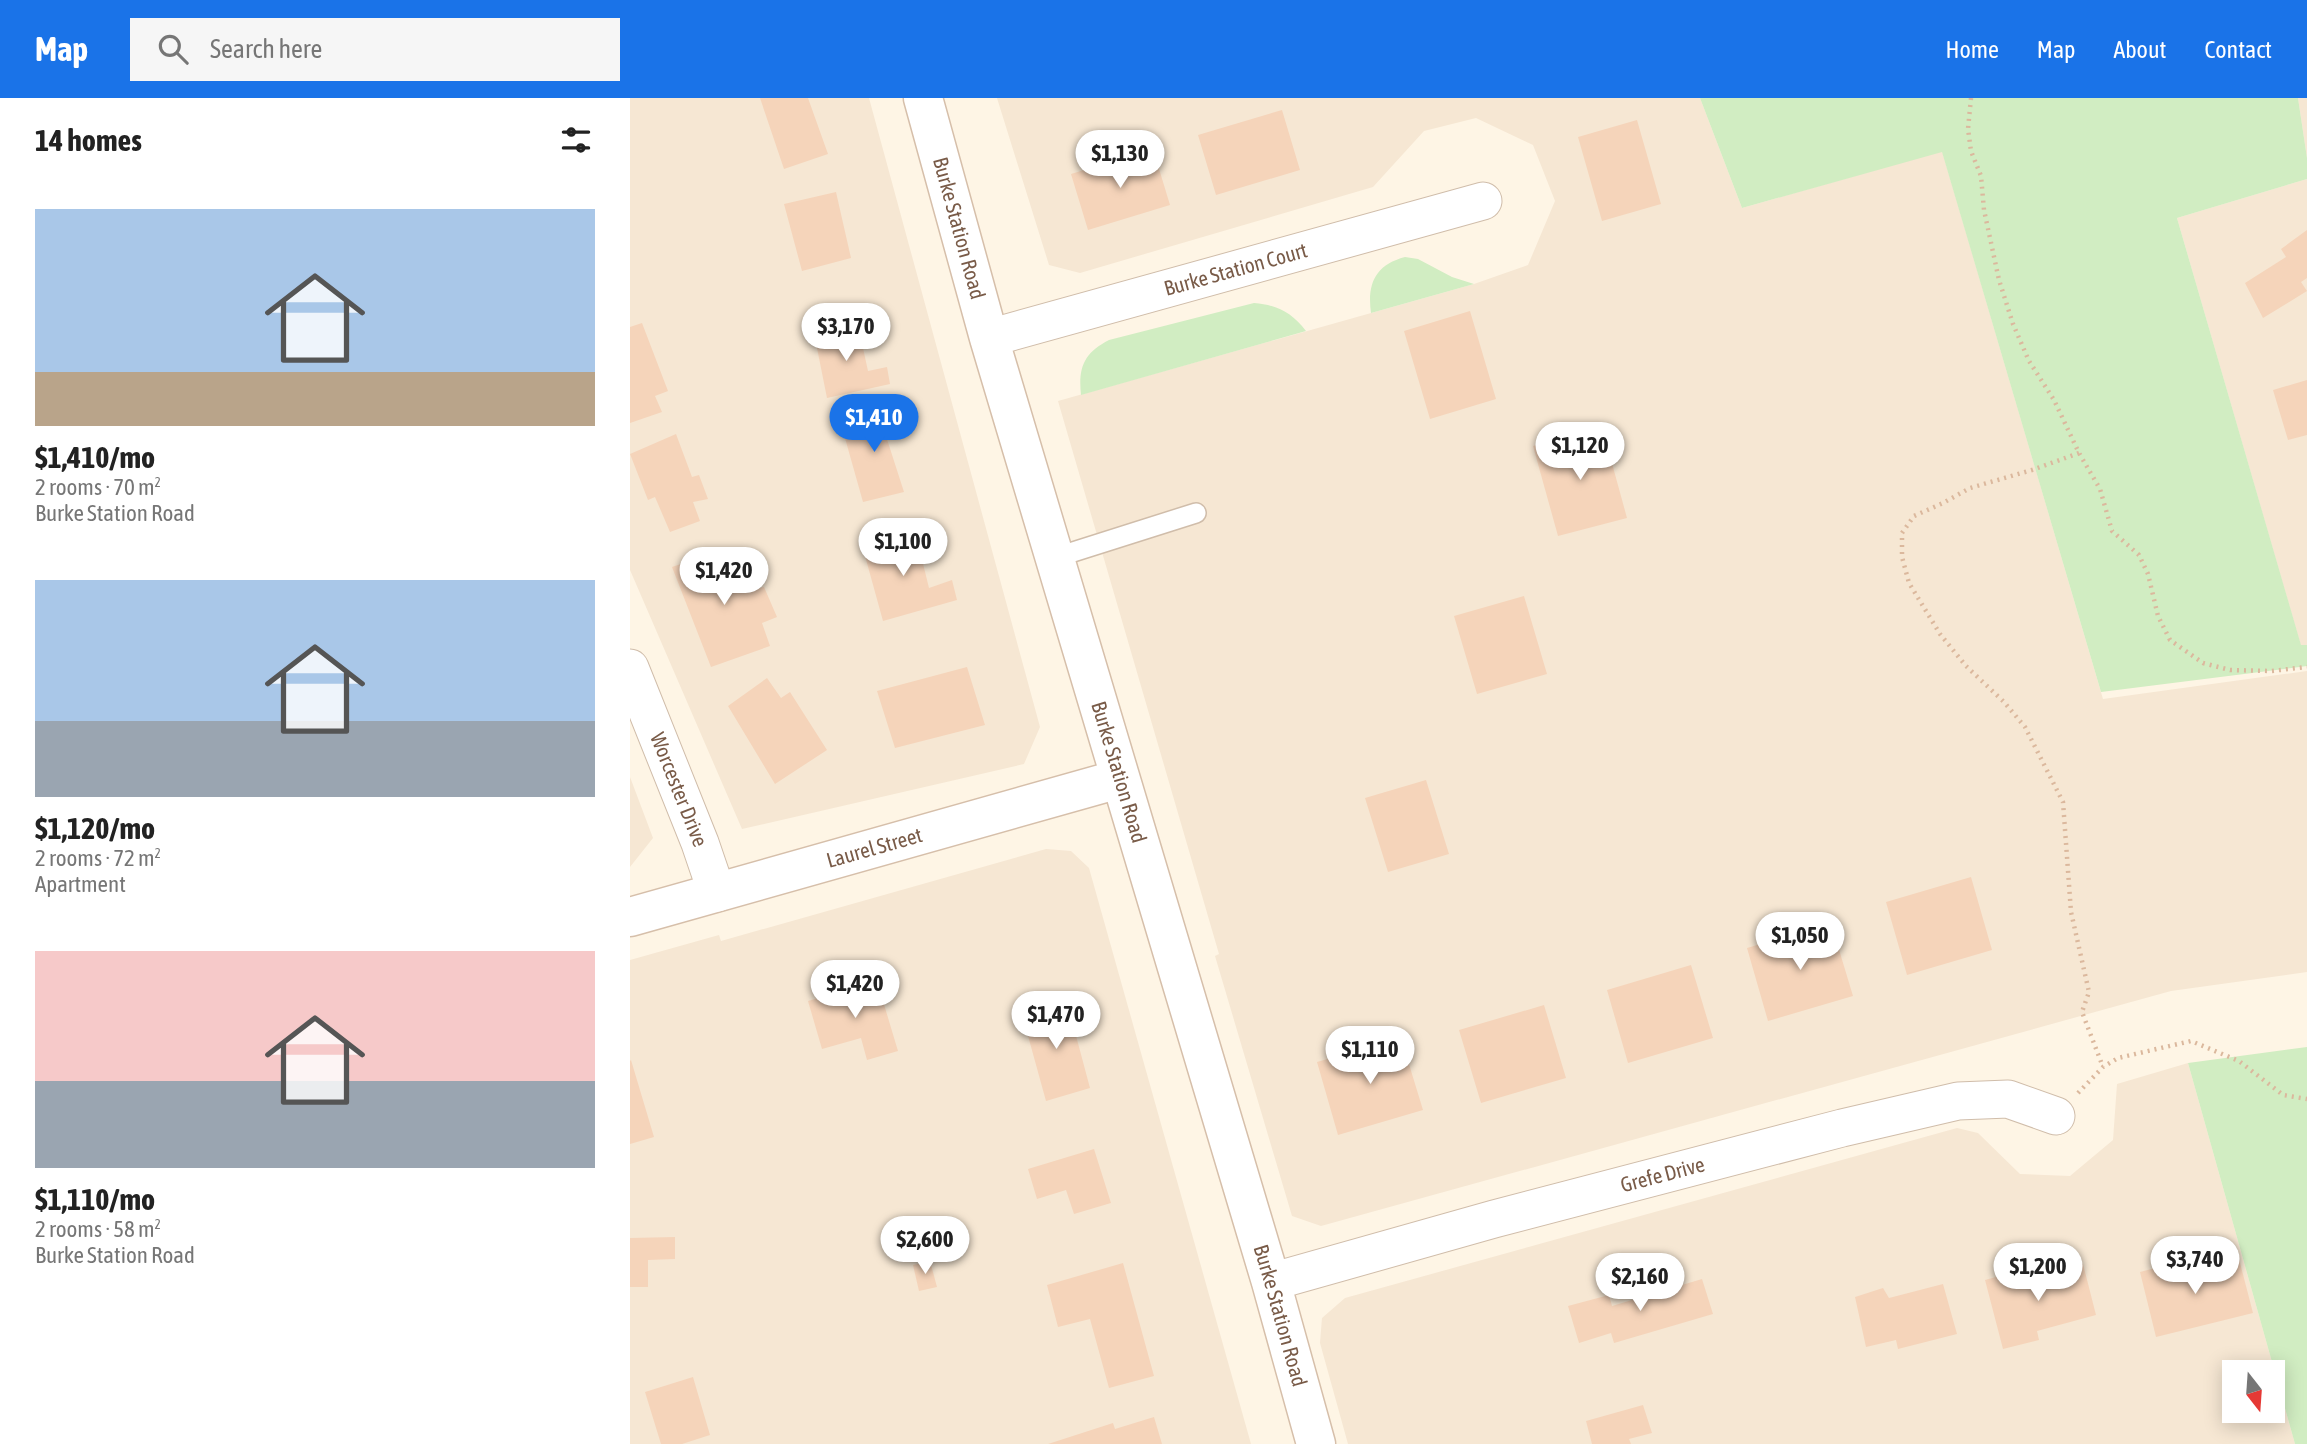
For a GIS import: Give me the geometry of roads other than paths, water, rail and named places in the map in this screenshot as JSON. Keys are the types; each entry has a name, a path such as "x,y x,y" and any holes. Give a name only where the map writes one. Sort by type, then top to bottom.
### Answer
{"street":[{"name":"Burke Station Road","path":"923,98 989,338 1271,1282 1316,1444"},
{"name":"Burke Station Court","path":"989,338 1483,201"},
{"name":"Worcester Drive","path":"630,668 714,883"},
{"name":"Laurel Street","path":"630,917 714,883 1119,779"},
{"name":"Grefe Drive","path":"1271,1282 1494,1219 1842,1128 1958,1101 2008,1099 2056,1116"}],"lane":[{"path":"1054,558 1196,513"}]}
